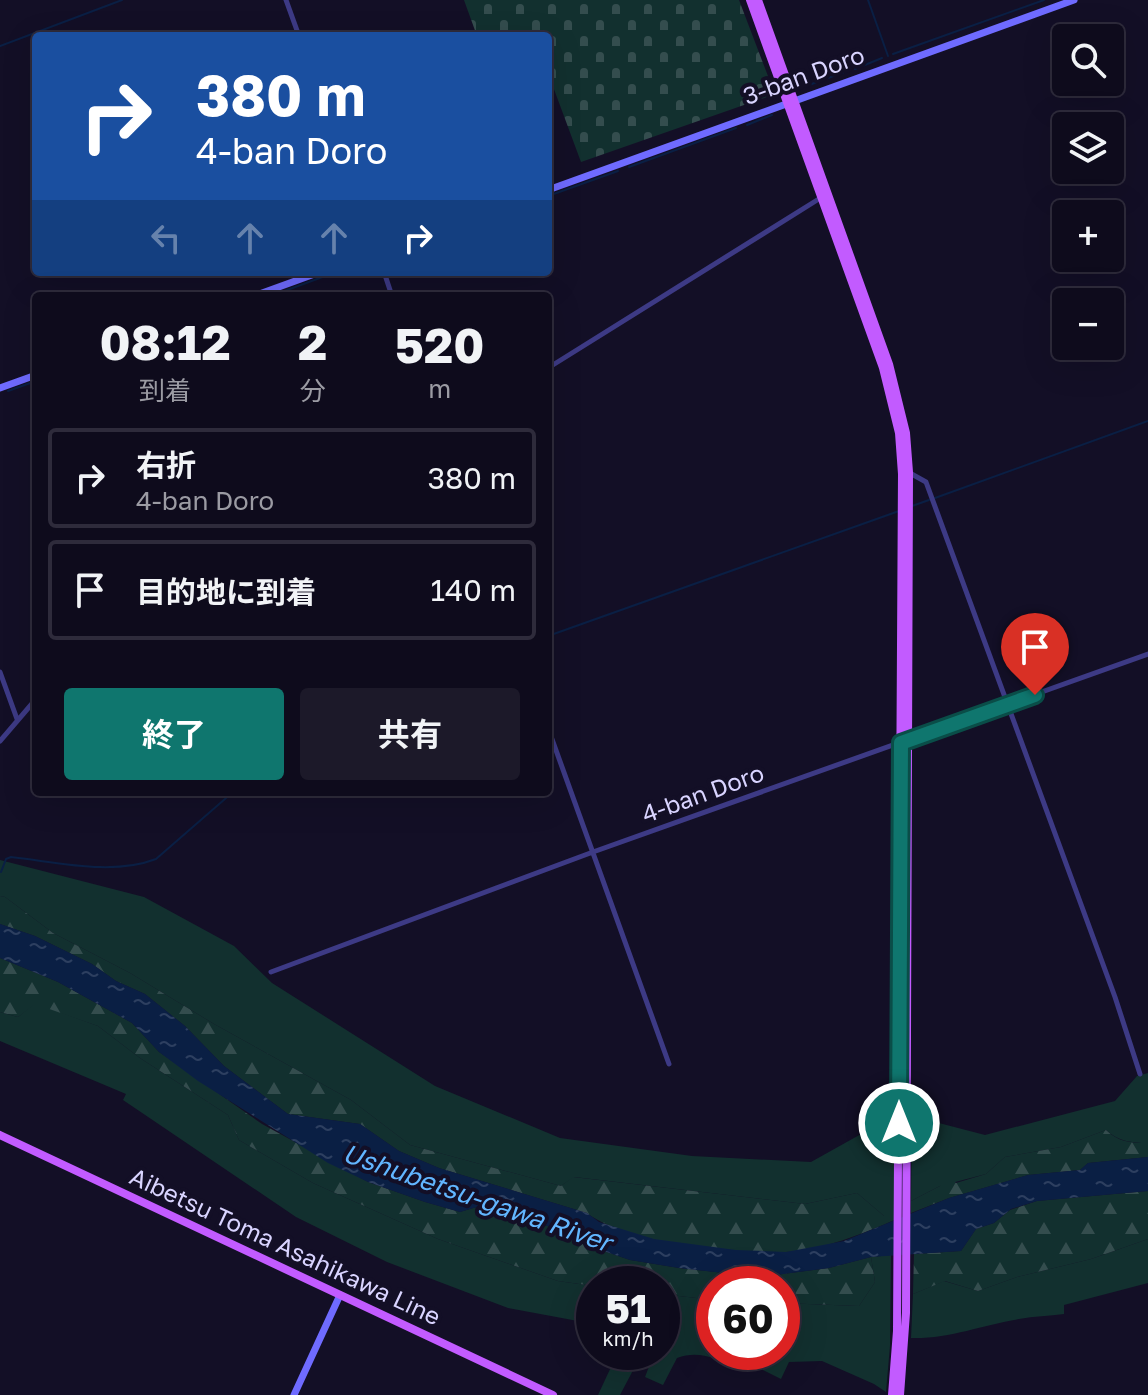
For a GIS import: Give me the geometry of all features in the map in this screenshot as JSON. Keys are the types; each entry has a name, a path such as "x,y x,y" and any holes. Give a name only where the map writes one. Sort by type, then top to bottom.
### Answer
{"main road":[{"path":"750,0 791,102"},
{"path":"758,0 883,368 906,472 900,1395"},
{"name":"Aibetsu Toma Asahikawa Line","path":"0,1135 553,1395"},
{"path":"892,1395 902,1314"}],"street":[{"path":"286,0 298,32"},
{"name":"3-ban Doro","path":"552,189 1074,0"},
{"path":"552,365 824,195"},
{"path":"265,292 309,276"},
{"path":"0,388 32,376"},
{"path":"906,472 926,482 1115,997 1140,1074"},
{"name":"4-ban Doro","path":"271,972 593,852 1148,654"},
{"path":"0,672 17,719"},
{"path":"0,741 32,703"},
{"path":"552,739 669,1064"},
{"path":"294,1395 340,1295"}],"green space":[{"path":"464,0 739,0 771,84 767,97 581,162 552,84 552,32 476,32"},
{"path":"0,860 144,897 234,946 272,983 435,1086 560,1138 692,1156 811,1162 879,1124 899,1123 897,1216 884,1216 857,1193 805,1204 574,1177 561,1186 410,1145 351,1100 130,973 53,933 0,896"},
{"path":"0,896 53,933 130,973 351,1100 410,1145 561,1186 573,1177 805,1204 857,1193 884,1216 897,1216 897,1219 842,1240 800,1251 738,1251 682,1245 627,1232 587,1213 439,1168 399,1151 360,1124 288,1114 224,1066 185,1026 145,994 35,936 0,924"},
{"path":"0,958 58,982 132,1023 159,1052 262,1124 368,1182 460,1212 480,1206 513,1214 553,1228 580,1243 630,1260 667,1266 576,1266 576,1284 558,1281 438,1239 313,1183 239,1140 228,1115 140,1058 98,1026 35,1004 18,1017 0,1012"},
{"path":"35,1003 98,1026 140,1058 228,1115 239,1140 313,1183 438,1239 558,1281 576,1284 576,1321 508,1308 387,1262 296,1217 123,1100 126,1094 0,1041 0,1012 18,1017"},
{"path":"1148,1073 1148,1143 1125,1141 1106,1130 1061,1147 1005,1157 986,1174 940,1186 911,1201 912,1123 935,1122 985,1135 1115,1101 1137,1076"},
{"path":"1106,1130 1125,1141 1148,1143 1148,1157 1088,1163 1080,1170 1028,1175 949,1198 911,1213 911,1201 940,1186 948,1176 956,1183 986,1174 1005,1157 1061,1147"},
{"path":"1148,1191 1148,1239 1091,1259 1017,1277 978,1291 945,1281 913,1294 914,1254 961,1251 976,1229 994,1223 1010,1210 1037,1201"},
{"path":"1148,1239 1148,1283 1064,1305 1064,1314 911,1338 913,1294 944,1281 978,1291 1017,1277 1091,1259"},
{"path":"891,1255 886,1392 822,1361 800,1362 800,1304 859,1306 875,1282 871,1257"},
{"path":"871,1257 875,1282 859,1306 800,1304 800,1272"},
{"path":"680,1268 696,1270 696,1298 680,1296"},
{"path":"680,1296 696,1298 696,1355 680,1357"},
{"path":"610,1370 633,1370 620,1395 598,1395"},
{"path":"648,1370 671,1370 663,1385 645,1377"},
{"path":"763,1370 785,1370 781,1379"}],"water":[{"name":"Ushubetsu-gawa River","path":"0,924 35,936 145,994 185,1026 224,1066 288,1114 360,1124 399,1151 439,1168 587,1213 599,1222 654,1239 736,1250 786,1252 844,1241 949,1198 1028,1175 1080,1170 1088,1163 1148,1157 1148,1191 1037,1201 1011,1209 994,1223 976,1229 961,1251 871,1257 800,1272 800,1266 696,1266 696,1270 630,1260 580,1243 553,1228 513,1214 480,1206 460,1212 368,1182 328,1163 198,1081 159,1052 132,1023 58,982 0,958"}],"waterway":[{"path":"37,32 122,0"},
{"path":"868,0 888,56"},
{"path":"893,54 1044,0"},
{"path":"0,46 32,34"},
{"path":"855,69 882,58"},
{"path":"809,85 847,71"},
{"path":"747,125 772,115"},
{"path":"629,167 736,128"},
{"path":"552,195 618,171"},
{"path":"282,292 325,276"},
{"path":"8,391 32,382"},
{"path":"935,498 1148,421"},
{"path":"912,506 929,500"},
{"path":"552,635 899,511"},
{"path":"1,872 6,859 11,857 103,867 121,867 156,859 228,796"}],"route":[{"path":"899,1123 901,743 1035,695"}]}
